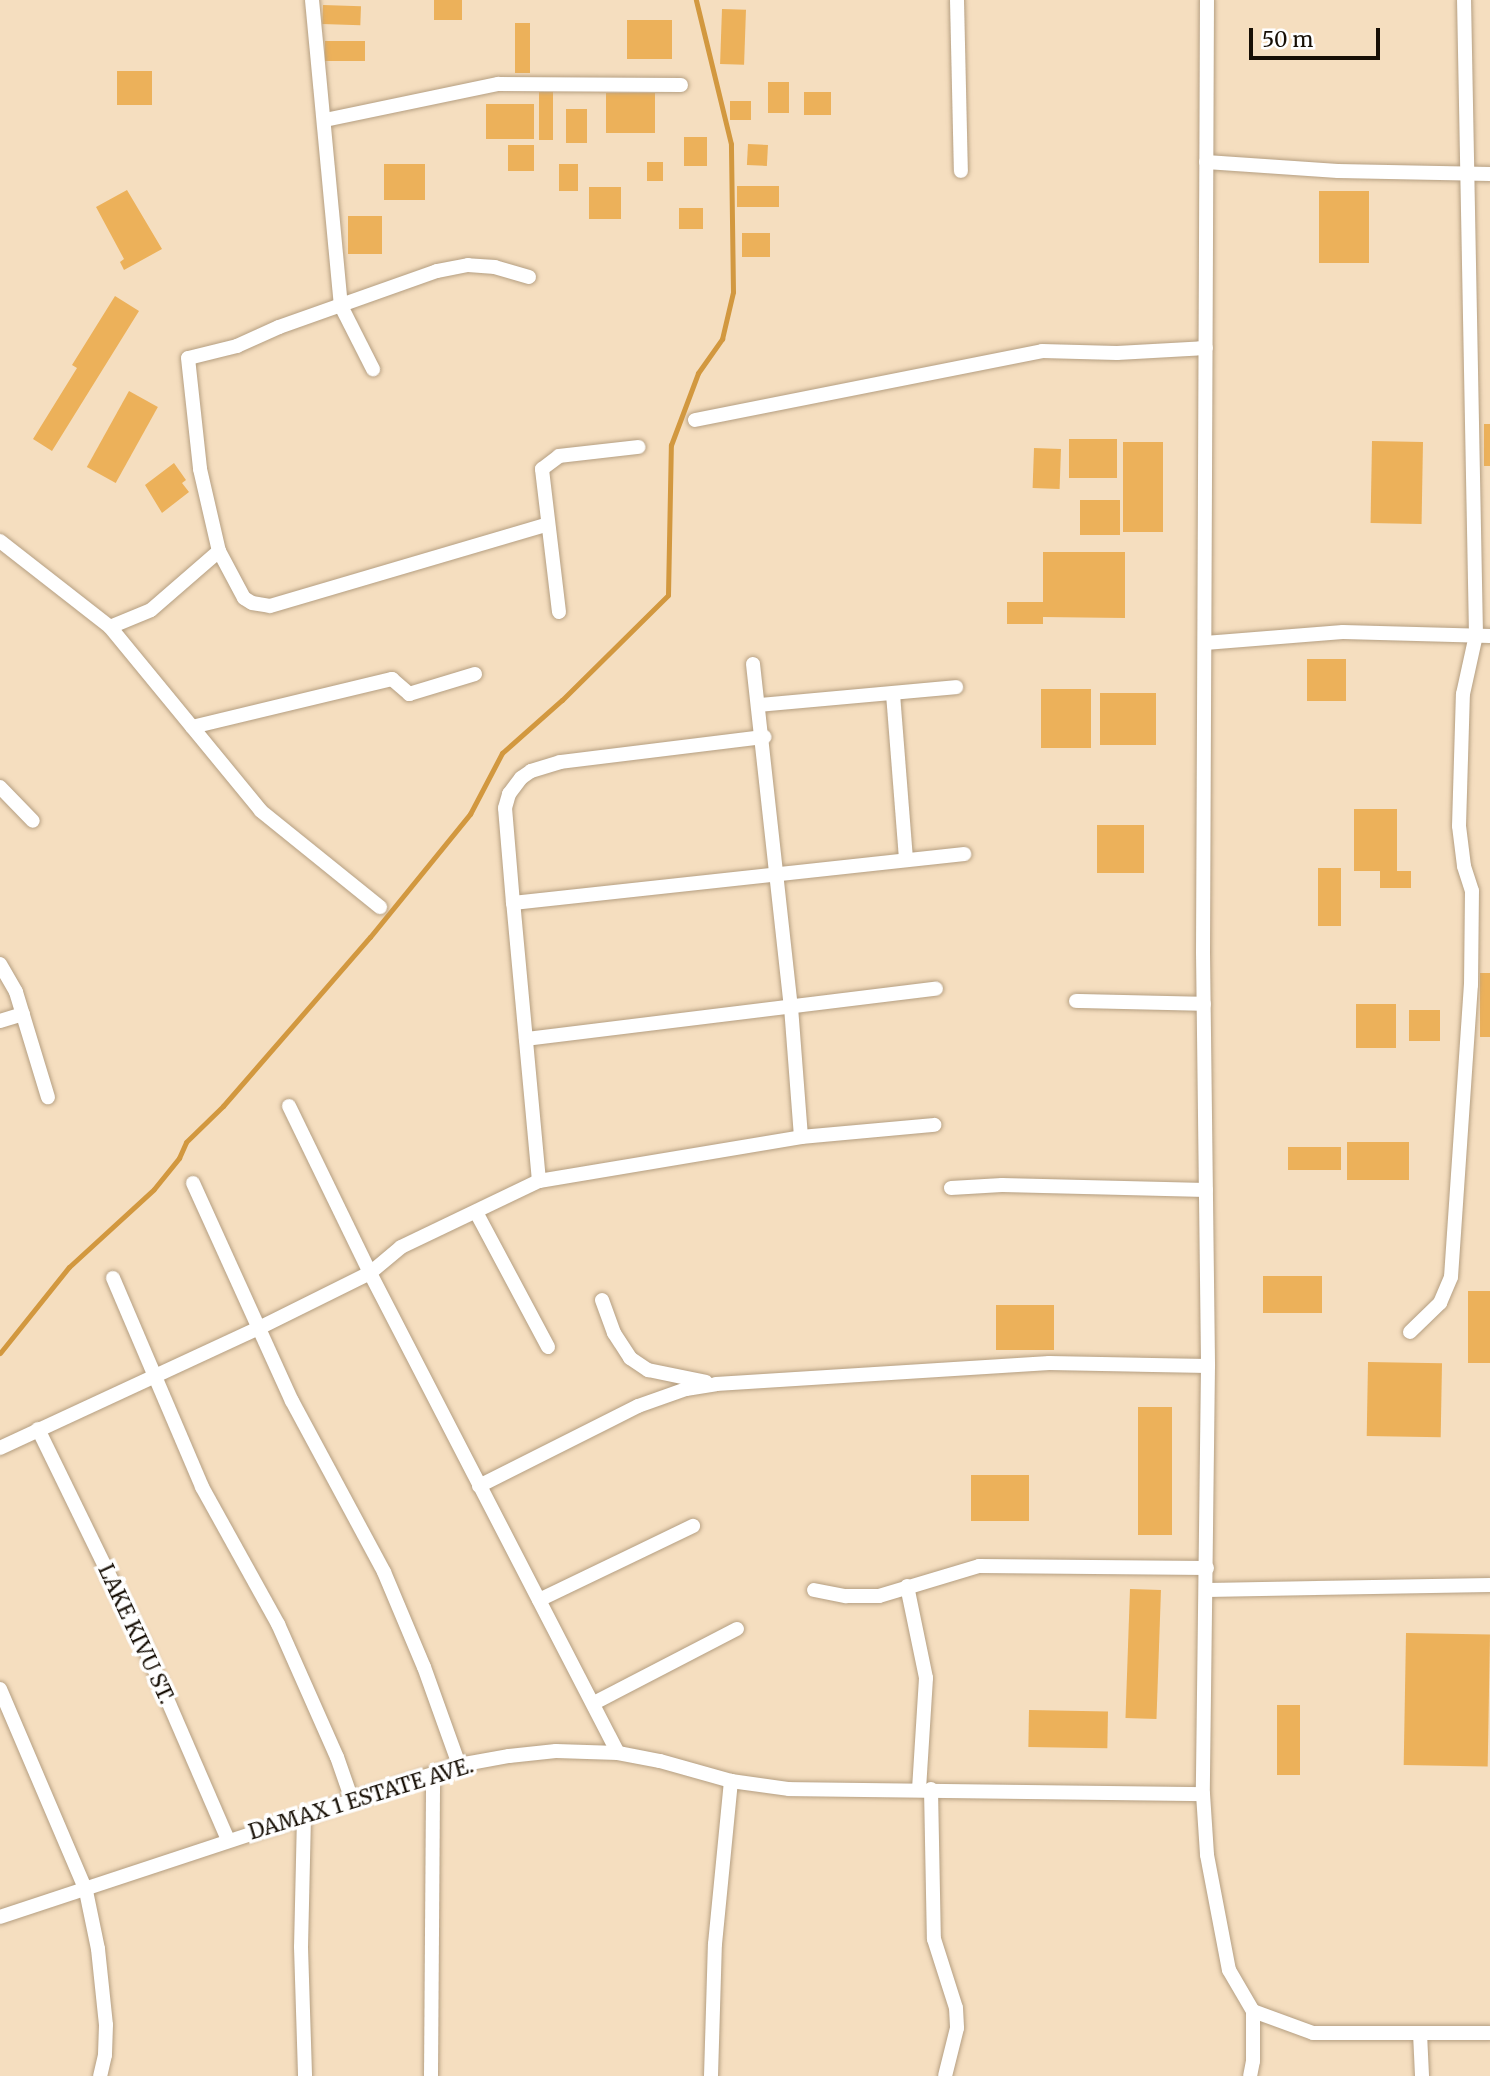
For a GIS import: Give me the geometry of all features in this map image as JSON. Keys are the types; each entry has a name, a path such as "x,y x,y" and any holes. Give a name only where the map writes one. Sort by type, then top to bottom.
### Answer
{"street":[{"path":"312,0 341,306 373,369"},
{"path":"957,0 961,172"},
{"path":"1207,0 1204,1004 1208,1366 1203,1794 1207,1855 1228,1970 1253,2011 1250,2076"},
{"path":"1410,1332 1446,1294 1452,1269 1473,910 1459,825 1464,694 1483,635 1464,0"},
{"path":"325,120 498,84 681,85"},
{"path":"1206,162 1490,174"},
{"path":"529,277 495,267 468,265 436,271 223,351 188,358 200,469 219,551 244,598 252,603 266,606 546,525"},
{"path":"695,420 1042,351 1117,353 1206,348"},
{"path":"559,612 546,525 542,469 559,456 638,447"},
{"path":"3,549 110,626 261,811 380,907"},
{"path":"110,626 151,610 219,551"},
{"path":"1205,643 1343,632 1483,635"},
{"path":"753,664 764,737 775,876 792,1007 801,1137"},
{"path":"192,727 391,679 409,694 475,674"},
{"path":"759,705 956,687"},
{"path":"893,694 906,859"},
{"path":"539,1181 505,808 514,785 531,771 560,762 764,737"},
{"path":"0,788 33,821"},
{"path":"513,903 775,876 906,859 964,855"},
{"path":"0,964 16,992 48,1097"},
{"path":"526,1039 936,989"},
{"path":"1076,1001 1204,1004"},
{"path":"0,1021 23,1014"},
{"path":"289,1106 370,1273 618,1754"},
{"path":"0,1448 259,1328 370,1273 401,1247 539,1181 801,1137 934,1125"},
{"path":"193,1183 292,1401 384,1572 424,1667 459,1765"},
{"path":"951,1188 1002,1185 1206,1190"},
{"path":"476,1212 548,1347"},
{"path":"113,1278 202,1487 278,1624 337,1757 352,1800"},
{"path":"603,1300 614,1333 630,1358 648,1370 716,1384"},
{"path":"479,1486 638,1406 686,1389 716,1384 1049,1363 1208,1366"},
{"name":"LAKE KIVU ST.","path":"38,1430 148,1655 228,1840"},
{"path":"539,1600 693,1526"},
{"path":"814,1590 846,1596 878,1596 979,1566 1207,1569"},
{"path":"1207,1590 1490,1585"},
{"path":"907,1586 926,1678 925,1789 934,1939 956,2008 957,2028 946,2076"},
{"path":"594,1703 737,1629"},
{"path":"0,1689 86,1891 98,1949 105,2015 105,2055 100,2076"},
{"name":"DAMAX 1 ESTATE AVE.","path":"0,1917 86,1891 228,1840 459,1765 556,1751 618,1754 660,1761 731,1781 789,1788 1203,1794"},
{"path":"431,2076 433,1775"},
{"path":"711,2076 715,1944 731,1781"},
{"path":"304,1816 301,1947 305,2076"},
{"path":"1253,2011 1313,2034 1490,2033"},
{"path":"1420,2034 1422,2076"}],"building":[{"path":"434,0 462,0 462,20 434,20"},
{"path":"323,5 361,6 360,25 322,24"},
{"path":"722,9 746,10 744,65 720,64"},
{"path":"627,20 672,20 672,59 627,59"},
{"path":"515,23 530,23 530,73 515,73"},
{"path":"325,41 365,41 365,61 325,61"},
{"path":"117,71 152,71 152,105 117,105"},
{"path":"768,82 789,82 789,113 768,113"},
{"path":"539,92 553,92 553,140 539,140"},
{"path":"804,92 831,92 831,115 804,115"},
{"path":"606,93 655,93 655,133 606,133"},
{"path":"730,101 751,101 751,120 730,120"},
{"path":"486,104 534,104 534,139 486,139"},
{"path":"566,109 587,109 587,143 566,143"},
{"path":"684,137 707,137 707,166 684,166"},
{"path":"748,144 768,145 767,166 747,165"},
{"path":"508,145 534,145 534,171 508,171"},
{"path":"647,162 663,162 663,181 647,181"},
{"path":"384,164 425,164 425,200 384,200"},
{"path":"559,164 578,164 578,191 559,191"},
{"path":"737,186 779,186 779,207 737,207"},
{"path":"589,187 621,187 621,219 589,219"},
{"path":"127,190 162,249 124,270 120,262 124,259 96,207"},
{"path":"1319,191 1369,191 1369,263 1319,263"},
{"path":"679,208 703,208 703,229 679,229"},
{"path":"348,216 382,216 382,254 348,254"},
{"path":"742,233 770,233 770,257 742,257"},
{"path":"115,296 139,311 52,451 33,439 77,368 72,365"},
{"path":"129,391 158,407 116,483 87,467"},
{"path":"1484,424 1490,424 1490,466 1484,466"},
{"path":"1069,439 1117,439 1117,478 1069,478"},
{"path":"1372,441 1423,442 1422,524 1371,523"},
{"path":"1123,442 1163,442 1163,532 1123,532"},
{"path":"1034,448 1061,449 1060,489 1033,488"},
{"path":"174,463 186,480 182,483 189,492 162,513 145,485"},
{"path":"1080,500 1120,500 1120,535 1080,535"},
{"path":"1043,552 1125,552 1125,618 1043,617 1043,624 1007,624 1007,602 1043,602"},
{"path":"1307,659 1346,659 1346,701 1307,701"},
{"path":"1041,689 1091,689 1091,748 1041,748"},
{"path":"1100,693 1156,693 1156,745 1100,745"},
{"path":"1354,809 1397,809 1397,871 1411,871 1411,888 1380,888 1380,871 1354,871"},
{"path":"1097,825 1144,825 1144,873 1097,873"},
{"path":"1318,868 1341,868 1341,926 1318,926"},
{"path":"1480,973 1490,973 1490,1037 1480,1037"},
{"path":"1356,1004 1396,1004 1396,1048 1356,1048"},
{"path":"1409,1010 1440,1010 1440,1041 1409,1041"},
{"path":"1347,1142 1409,1142 1409,1180 1347,1180"},
{"path":"1288,1147 1341,1147 1341,1170 1288,1170"},
{"path":"1263,1276 1322,1276 1322,1313 1263,1313"},
{"path":"1468,1291 1490,1291 1490,1363 1468,1363"},
{"path":"996,1305 1054,1305 1054,1350 996,1350"},
{"path":"1368,1362 1442,1363 1441,1437 1367,1436"},
{"path":"1138,1407 1172,1407 1172,1535 1138,1535"},
{"path":"971,1475 1029,1475 1029,1521 971,1521"},
{"path":"1130,1589 1161,1590 1156,1719 1125,1718"},
{"path":"1406,1633 1490,1634 1488,1766 1404,1765"},
{"path":"1277,1705 1300,1705 1300,1775 1277,1775"},
{"path":"1029,1710 1108,1711 1107,1748 1028,1747"}],"waterway":[{"path":"0,1353 69,1267 154,1189 179,1158 186,1142 223,1106 370,937 470,814 502,753 562,700 668,595 671,445 698,373 722,339 733,292 731,144 696,0"}]}
